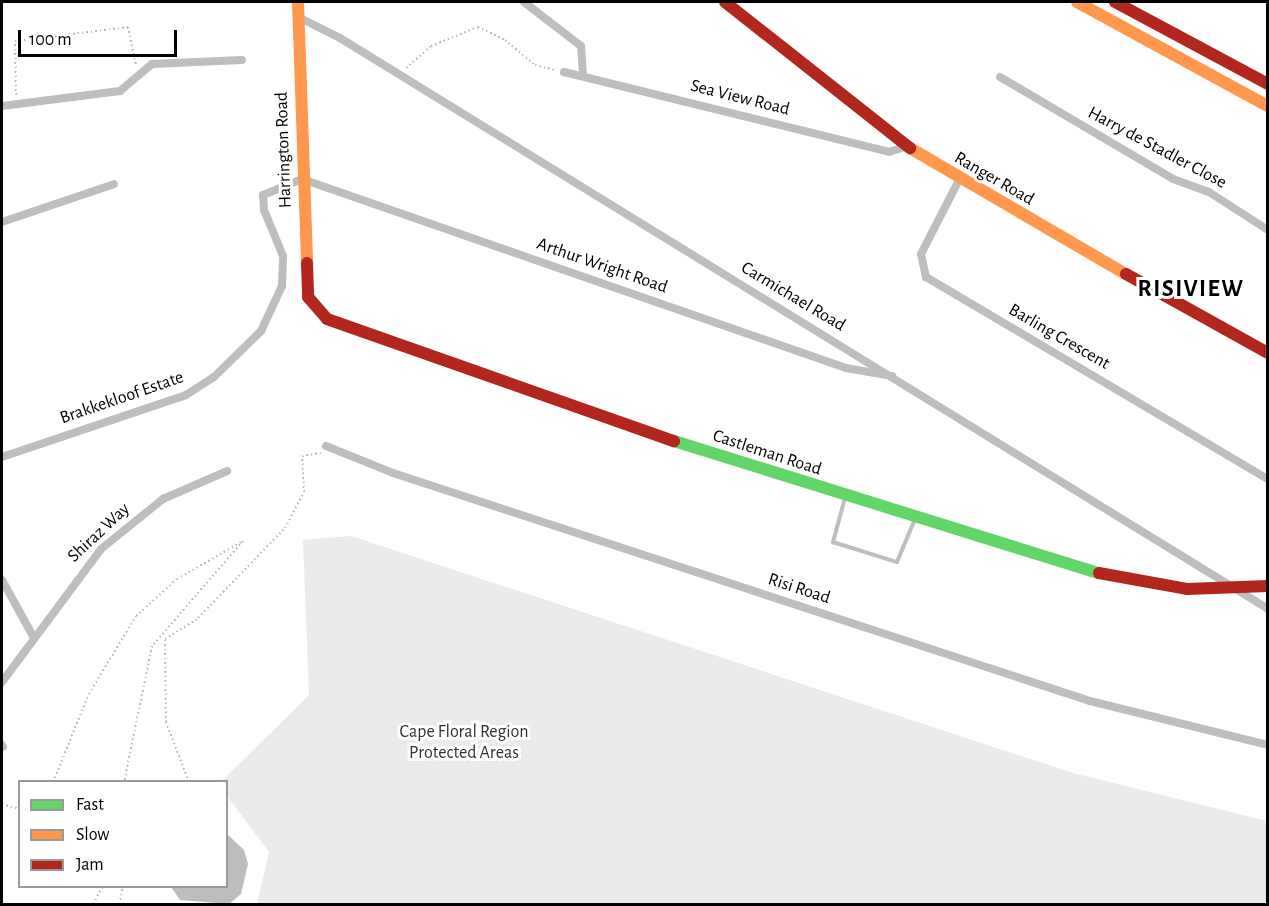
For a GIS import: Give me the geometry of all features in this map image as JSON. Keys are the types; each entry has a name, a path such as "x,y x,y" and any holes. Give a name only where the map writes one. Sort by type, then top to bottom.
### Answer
{"street":[{"name":"Harrington Road","path":"298,2 302,179 308,297"},
{"path":"524,2 581,46 583,76"},
{"name":"Ranger Road","path":"725,2 907,146 959,180 1268,353"},
{"path":"1077,2 1268,106"},
{"path":"1115,2 1268,84"},
{"name":"Carmichael Road","path":"298,17 399,75 893,376 1268,609"},
{"path":"2,106 120,91 136,74 152,64 243,60"},
{"name":"Sea View Road","path":"564,72 889,152 907,146"},
{"name":"Harry de Stadler Close","path":"1000,77 1173,179 1209,192 1268,230"},
{"name":"Arthur Wright Road","path":"302,179 846,368 893,376"},
{"name":"Brakkekloof Estate","path":"2,457 186,395 214,377 261,331 282,286 284,256 264,210 263,195 302,179"},
{"name":"Barling Crescent","path":"959,180 921,254 926,277 1268,479"},
{"path":"2,222 114,184"},
{"name":"Castleman Road","path":"308,297 322,315 348,327 915,519 1129,582 1234,588 1268,586"},
{"name":"Risi Road","path":"326,446 335,453 1090,701 1268,745"},
{"name":"Shiraz Way","path":"2,682 70,584 121,530 177,490 227,471"},
{"path":"2,580 34,638"}],"lane":[{"path":"845,497 833,542 897,562 915,519"}],"path":[{"path":"17,104 15,41 128,27 136,74"},
{"path":"399,75 431,46 478,27 535,65 564,72"},
{"path":"188,780 166,722 165,639 198,618 285,528 304,492 302,456 335,453"},
{"path":"54,780 89,694 136,616 177,579 243,541 152,646 124,780"},
{"path":"2,804 18,808"},
{"path":"93,904 103,888"},
{"path":"119,904 123,888"}],"green space":[{"name":"Cape Floral Region Protected Areas","path":"351,536 1073,773 1267,821 1267,904 257,904 269,852 228,797 228,780 223,780 309,695 303,540"}],"shaded area":[{"path":"228,835 244,850 248,864 241,894 229,904 180,900 172,888 228,888"}],"traffic: fast":[{"path":"674,441 1099,573"}],"traffic: slow":[{"path":"298,2 307,263"},
{"path":"1077,2 1268,106"},
{"path":"910,148 1126,274"}],"traffic: jam":[{"path":"725,2 910,148"},
{"path":"1115,2 1268,84"},
{"path":"307,263 308,297 327,319 674,441"},
{"path":"1126,274 1268,353"},
{"path":"1099,573 1187,589 1268,586"}],"district":[{"name":"RISIVIEW","path":"1191,290"}]}
